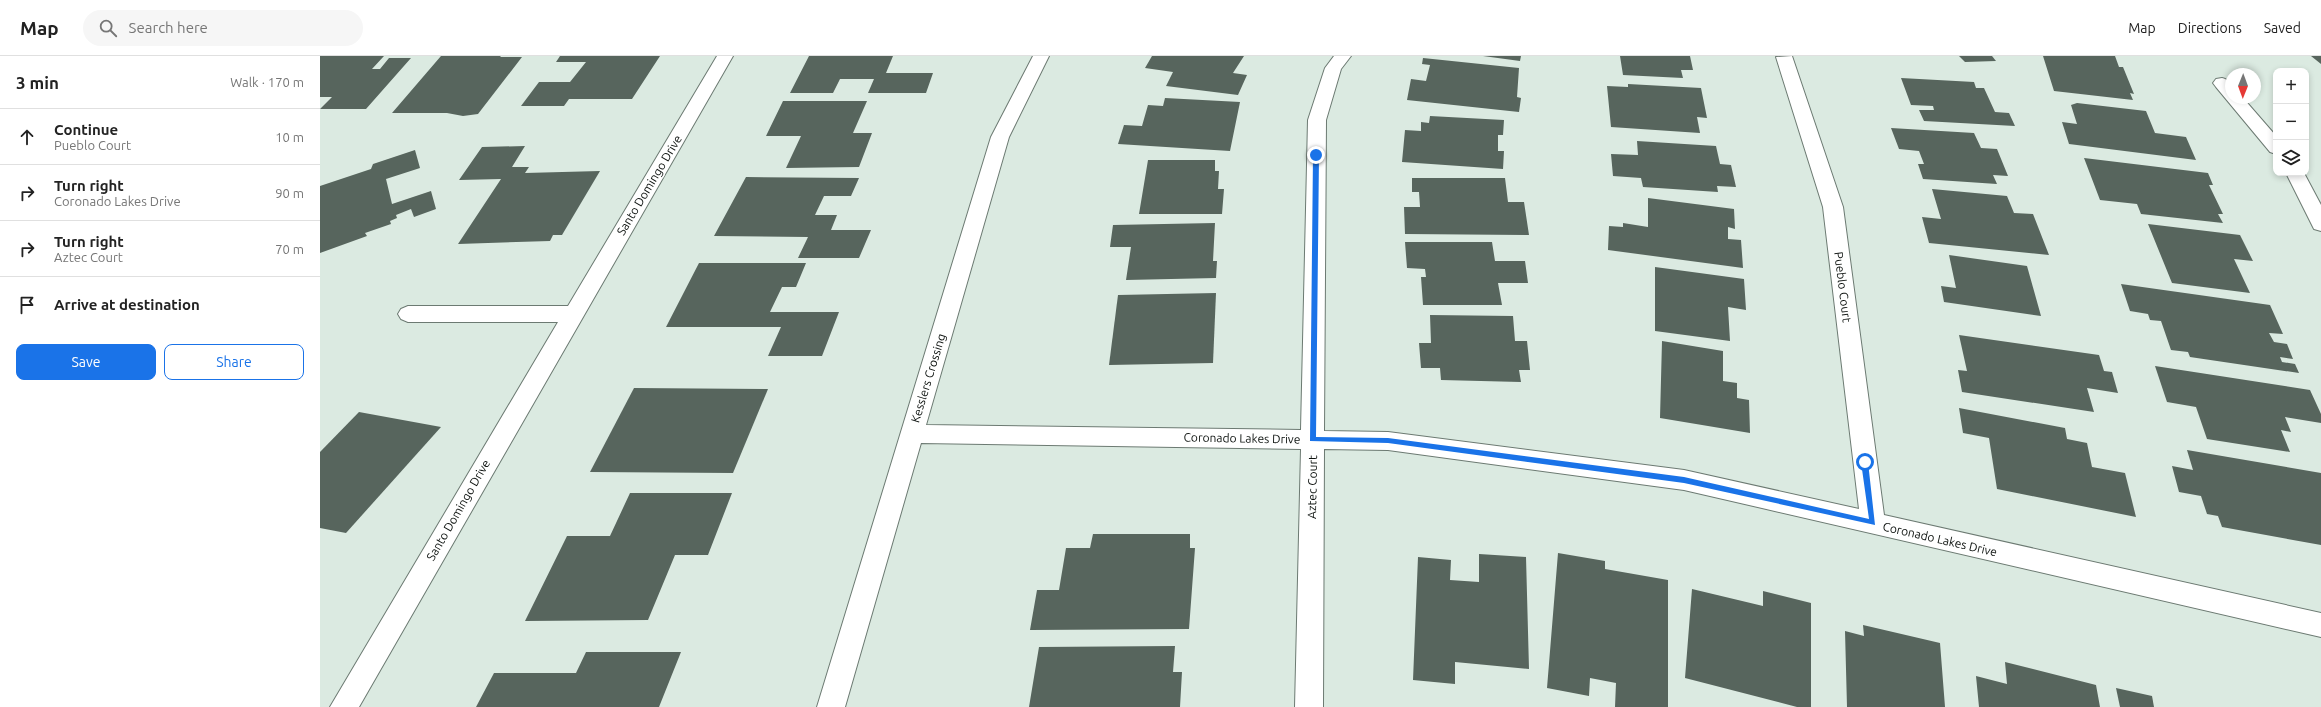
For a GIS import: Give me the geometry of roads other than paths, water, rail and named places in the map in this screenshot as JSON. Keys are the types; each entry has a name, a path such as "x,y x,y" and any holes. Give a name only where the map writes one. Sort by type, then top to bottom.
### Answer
{"street":[{"name":"Santo Domingo Drive","path":"344,707 725,56"},
{"name":"Kesslers Crossing","path":"830,707 1000,137 1041,56"},
{"name":"Aztec Court","path":"1309,707 1317,120 1333,68 1343,56"},
{"name":"Pueblo Court","path":"1784,57 1833,207 1873,523"},
{"path":"2239,104 2273,144"},
{"path":"2297,176 2321,224"},
{"path":"408,314 573,314"},
{"name":"Coronado Lakes Drive","path":"912,434 1388,440 1684,480 2321,625"}]}
